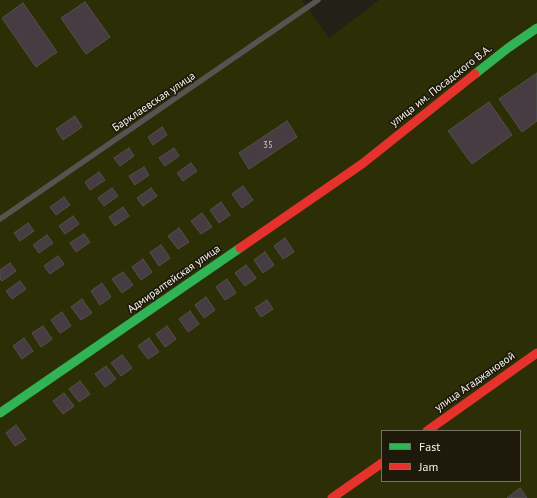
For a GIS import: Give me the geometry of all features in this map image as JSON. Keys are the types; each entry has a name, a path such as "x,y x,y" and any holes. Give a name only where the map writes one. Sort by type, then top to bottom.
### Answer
{"street":[{"name":"улица им. Посадского В.А.","path":"362,164 508,48 537,28"},
{"name":"Адмиралтейская улица","path":"0,413 362,164"},
{"name":"улица Агаджановой","path":"428,430 537,353"},
{"path":"332,498 381,464"}],"lane":[{"name":"Барклаевская улица","path":"0,219 318,0"}],"green space":[{"path":"0,0 302,0 329,38 379,0 537,0 537,498 0,498"}],"building":[{"path":"85,2 110,37 86,54 61,18"},
{"path":"23,3 57,52 36,67 2,18"},
{"path":"537,73 537,121 522,132 499,99"},
{"path":"489,102 512,135 472,164 448,131"},
{"path":"75,116 82,127 63,140 56,129"},
{"path":"287,121 297,137 249,169 239,153"},
{"path":"162,127 167,135 153,145 148,137"},
{"path":"129,148 134,156 120,166 114,158"},
{"path":"174,148 179,156 165,166 159,158"},
{"path":"191,163 197,171 183,181 177,173"},
{"path":"144,167 149,175 135,185 129,176"},
{"path":"99,172 105,180 90,190 85,182"},
{"path":"243,186 253,200 242,208 232,194"},
{"path":"112,188 118,196 104,206 98,198"},
{"path":"151,188 157,196 143,206 137,198"},
{"path":"64,197 70,205 56,215 50,207"},
{"path":"221,202 230,215 219,223 210,210"},
{"path":"123,207 129,216 115,226 109,217"},
{"path":"202,213 212,227 201,234 191,221"},
{"path":"73,216 79,224 65,234 59,226"},
{"path":"28,223 34,231 20,241 14,233"},
{"path":"179,228 189,242 178,249 168,236"},
{"path":"84,234 90,242 76,252 70,243"},
{"path":"47,235 53,243 39,253 33,245"},
{"path":"285,238 294,252 283,259 274,246"},
{"path":"161,245 170,258 159,266 150,252"},
{"path":"265,252 274,265 263,273 254,260"},
{"path":"58,256 64,264 50,274 44,266"},
{"path":"143,259 152,272 141,280 132,267"},
{"path":"10,263 16,271 2,281 0,279 0,270"},
{"path":"246,265 256,278 245,286 235,273"},
{"path":"123,272 133,285 122,293 112,279"},
{"path":"227,279 236,293 225,300 216,287"},
{"path":"20,281 26,289 12,299 6,291"},
{"path":"102,283 111,297 100,305 91,291"},
{"path":"206,297 215,310 204,318 195,305"},
{"path":"82,299 92,313 81,320 71,307"},
{"path":"267,300 273,309 261,317 255,308"},
{"path":"190,311 199,324 188,332 179,319"},
{"path":"62,312 71,326 60,333 51,320"},
{"path":"43,326 52,339 41,347 32,333"},
{"path":"167,326 176,339 165,347 156,334"},
{"path":"24,338 33,351 22,359 13,346"},
{"path":"149,338 159,352 148,359 138,346"},
{"path":"122,355 132,368 121,376 111,363"},
{"path":"106,366 116,379 105,387 95,374"},
{"path":"80,381 90,394 79,402 69,389"},
{"path":"64,393 74,406 63,414 53,401"},
{"path":"16,425 26,439 15,446 6,433"},
{"path":"520,488 527,498 507,498"}],"traffic: fast":[{"path":"475,74 508,48 537,28"},
{"path":"0,413 240,248"}],"traffic: jam":[{"path":"240,248 362,164 475,74"},
{"path":"428,430 537,353"},
{"path":"332,498 381,464"}]}
